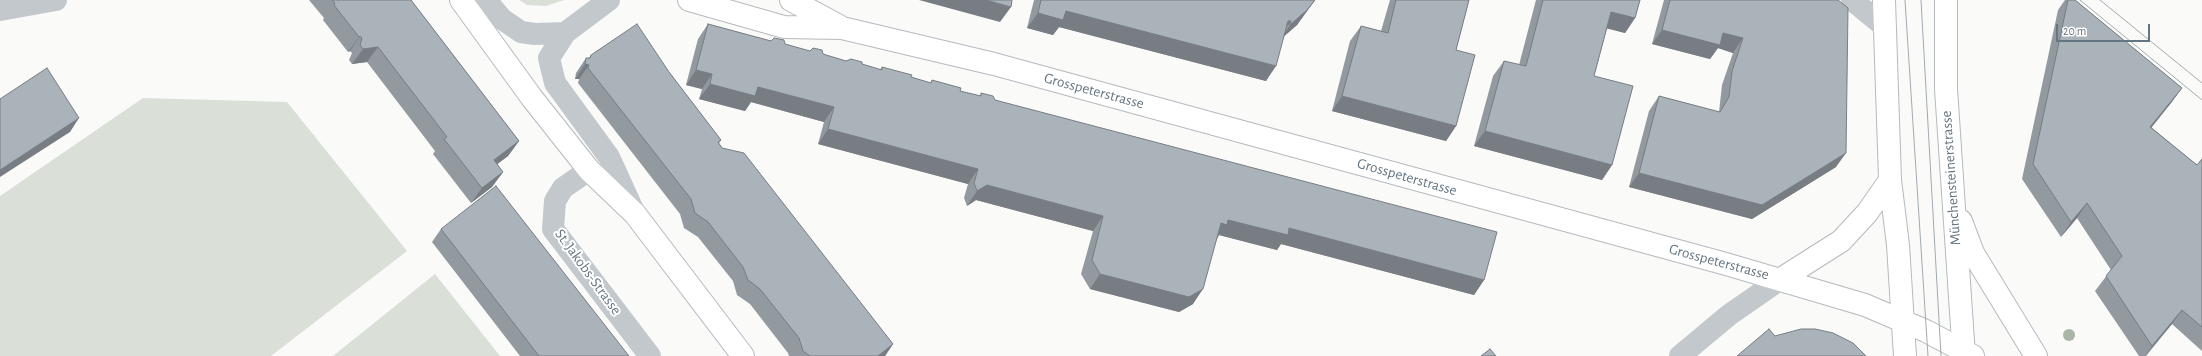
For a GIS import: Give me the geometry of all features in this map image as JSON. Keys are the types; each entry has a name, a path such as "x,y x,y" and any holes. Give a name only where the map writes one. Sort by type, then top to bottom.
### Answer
{"main road":[{"path":"461,0 532,98 589,170 635,214 743,356"},
{"name":"Grosspeterstrasse","path":"689,0 784,27 842,28 1001,66 1781,279 1866,305 1902,319 1967,354"},
{"name":"Grosspeterstrasse","path":"791,0 842,28"},
{"path":"1884,0 1890,180 1898,246 1904,356"},
{"name":"Münchensteinerstrasse","path":"1946,0 1946,81 1951,173 1967,354"},
{"path":"1951,173 1961,219 1973,253 2036,356"},
{"path":"1781,279 1841,241 1867,213 1890,180"}],"street":[{"path":"0,10 56,0"},
{"path":"486,0 502,19 521,32 535,34 565,33"},
{"path":"1852,0 1885,27"},
{"path":"605,2 565,33 549,58 555,83 609,157 635,214"},
{"name":"St. Jakobs-Strasse","path":"589,170 563,188 555,201 553,229 650,356"},
{"path":"1680,356 1729,315 1781,279"}],"shaded area":[{"path":"519,0 564,0 546,6 527,5"},
{"path":"143,98 287,102 407,251 271,356 0,356 0,196"},
{"path":"435,274 500,356 333,356"}],"building":[{"path":"332,0 411,0 519,141 494,160 503,172 482,188 444,139 447,137 378,47 363,49 360,45 362,38 360,36 359,37 334,5 335,3"},
{"path":"986,0 1012,0 1011,7"},
{"path":"1041,0 1315,0 1307,10 1290,25 1291,21 1288,21 1276,66 1066,11 1063,20 1038,13"},
{"path":"1396,0 1469,0 1456,50 1475,55 1456,126 1342,96 1361,26 1388,33"},
{"path":"1543,0 1640,0 1635,18 1611,12 1594,76 1633,86 1612,165 1485,131 1504,61 1526,66"},
{"path":"1670,0 1838,0 1848,8 1846,153 1762,205 1639,173 1659,96 1720,112 1729,97 1732,71 1743,38 1723,33 1720,45 1662,30"},
{"path":"2068,0 2075,0 2182,88 2150,127 2197,165 2202,159 2202,327 2182,310 2152,346 2106,276 2122,256 2087,203 2071,222 2033,164"},
{"path":"637,24 669,72 721,140 718,142 722,148 744,153 893,344 878,356 810,356 803,351 799,338 760,289 748,280 743,267 708,222 695,213 691,199 588,68 589,65 585,64 586,58 590,58 591,55"},
{"path":"708,24 771,41 774,38 784,40 785,44 810,51 813,48 822,50 823,54 846,61 851,59 882,70 882,67 912,75 911,77 931,83 932,80 961,88 960,91 981,96 981,93 993,96 995,100 1497,232 1484,280 1289,228 1288,235 1228,220 1227,225 1221,223 1203,289 1189,297 1100,274 1092,260 1103,216 987,185 977,191 974,183 978,169 828,129 834,107 758,87 755,96 710,84 712,74 696,70"},
{"path":"47,68 79,118 0,170 0,99"},
{"path":"496,186 629,356 539,356 441,229"},
{"path":"1769,329 1775,336 1801,329 1815,329 1833,333 1853,343 1866,356 1737,356"},
{"path":"1490,349 1496,356 1481,356"}],"tram line":[{"path":"1905,0 1928,356"},
{"path":"1921,0 1941,356"},
{"path":"2080,0 2202,100"},
{"path":"2100,0 2202,83"}]}
